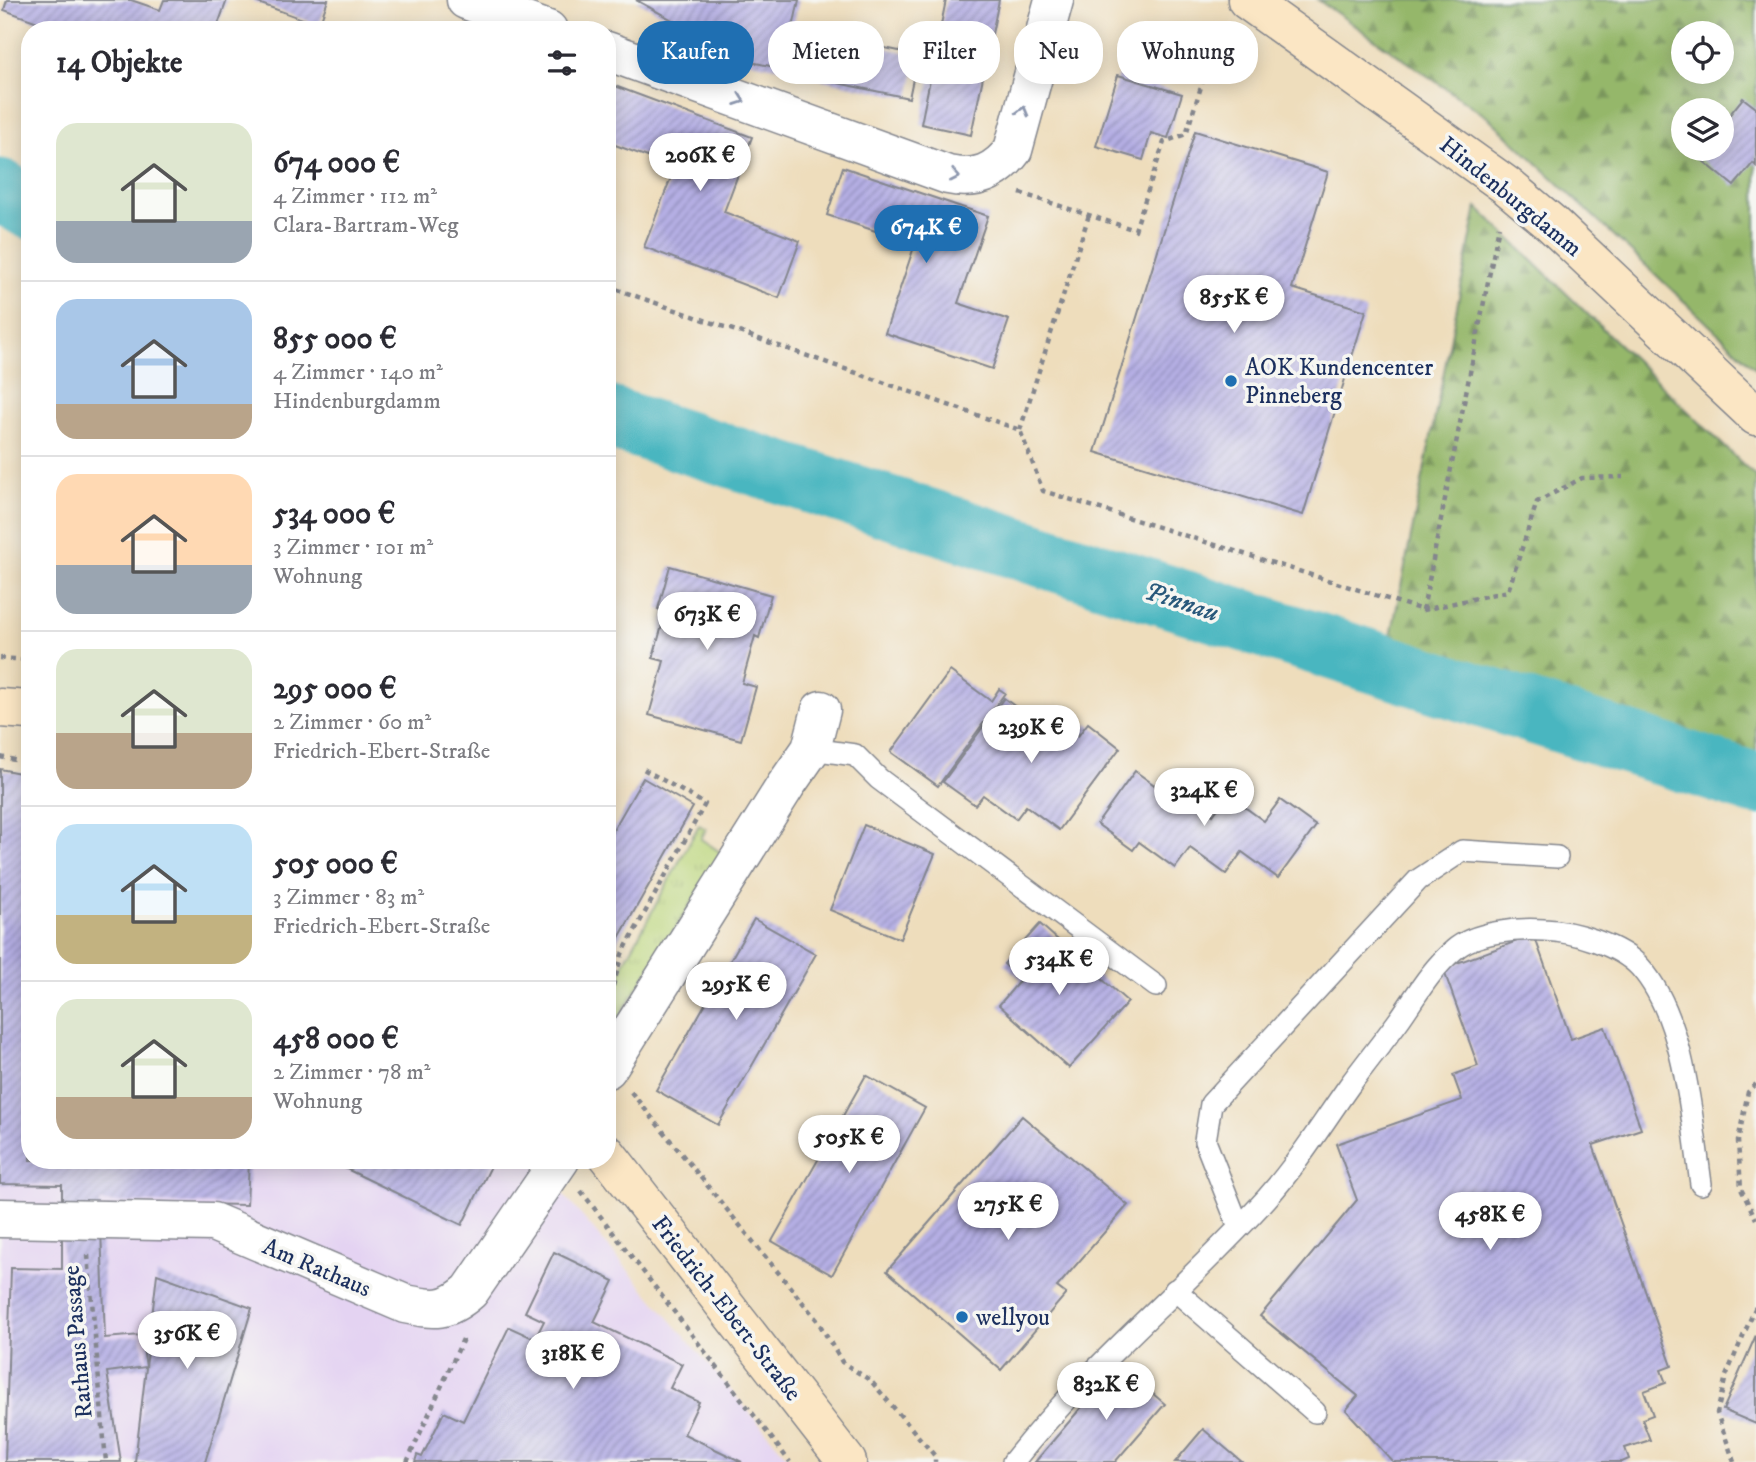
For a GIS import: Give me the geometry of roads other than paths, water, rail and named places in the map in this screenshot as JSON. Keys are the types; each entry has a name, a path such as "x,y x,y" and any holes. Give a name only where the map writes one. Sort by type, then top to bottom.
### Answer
{"street":[{"path":"466,0 523,21"},
{"path":"616,54 948,175 979,177 1004,162 1013,150 1054,0"},
{"name":"Hindenburgdamm","path":"1236,6 1507,186 1551,223 1756,416"},
{"path":"0,708 21,709"},
{"path":"616,1054 811,749 821,710"},
{"name":"Friedrich-Ebert-Straße","path":"616,1166 847,1462"},
{"name":"Am Rathaus","path":"0,1218 213,1222 405,1304 433,1309 454,1305 470,1291 555,1169"}],"lane":[{"path":"811,749 855,755 878,779 1156,986"},
{"path":"1239,1227 1205,1141 1211,1104 1418,880 1462,851 1557,857"},
{"path":"1013,1462 1087,1375 1239,1227 1300,1159 1349,1086 1431,974 1455,948 1483,936 1525,929 1557,931 1622,952 1640,967 1657,990 1685,1069 1701,1184"},
{"path":"1175,1290 1315,1412"}],"waterway":[{"name":"Pinnau","path":"0,190 21,203"},
{"name":"Pinnau","path":"616,420 1756,784"}],"place":[{"name":"AOK Kundencenter Pinneberg","path":"1231,381"},
{"name":"wellyou","path":"962,1317"}]}
